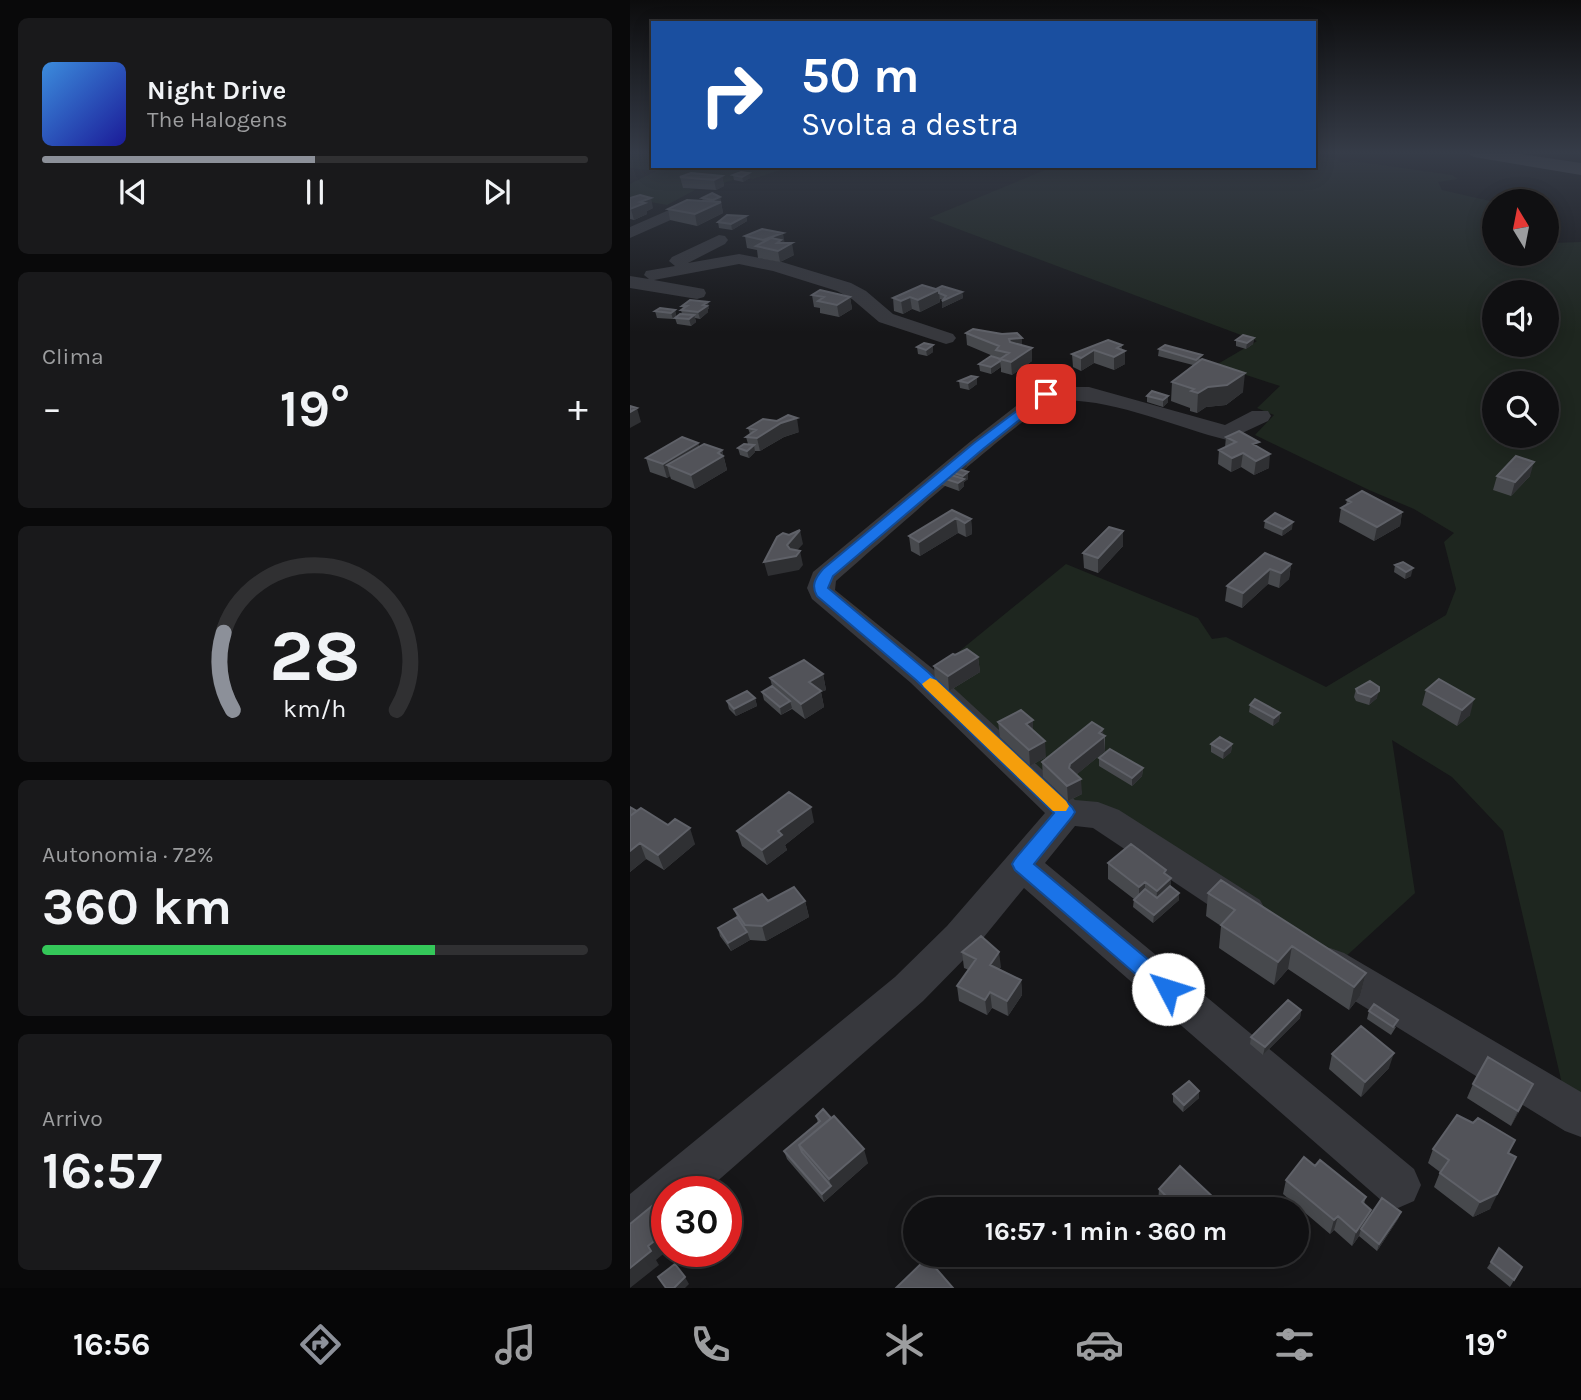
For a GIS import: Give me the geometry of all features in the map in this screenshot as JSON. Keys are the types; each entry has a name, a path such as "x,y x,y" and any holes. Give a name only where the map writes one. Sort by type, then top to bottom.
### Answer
{"street":[{"path":"630,233 676,212"},
{"path":"640,280 719,240"},
{"path":"640,280 739,259 844,287 859,295 886,318 946,338"},
{"path":"640,280 698,293"},
{"path":"1260,416 1227,433 1089,394 1046,394 978,446 823,578 822,593 922,676 1066,812 1098,815 1107,819 1289,938 1581,1116"},
{"path":"688,1176 909,989 961,937 1066,812"},
{"path":"1022,864 1398,1185"},
{"path":"630,1225 651,1207"}],"shaded area":[{"path":"943,212 1482,212 1482,266 1559,266 1559,243 1581,242 1581,1125 1570,1118 1503,831 1452,777 1392,740 1415,893 1342,960 1068,805 929,676 1066,564 1198,618 1212,639 1226,637 1326,687 1446,615 1456,589 1444,542 1454,533 1414,509 1255,435 1274,415 1257,408 1280,386 1216,365 1257,341 929,218"}],"building":[{"path":"727,215 746,216 731,224 718,222"},
{"path":"762,229 783,233 763,240 745,236"},
{"path":"771,238 781,240 777,243 792,243 778,251 756,246"},
{"path":"922,285 939,290 918,300 910,297 901,301 893,298"},
{"path":"942,286 962,292 942,301 946,296 936,289"},
{"path":"820,290 850,297 837,305 818,301 824,297 812,295"},
{"path":"690,300 708,302 703,305 707,306 698,312 681,310"},
{"path":"660,308 675,310 671,313 655,311"},
{"path":"680,314 694,315 689,319 675,318"},
{"path":"973,329 1002,334 1017,333 1022,338 1009,339 1010,342 1032,348 1011,362 1000,359 1009,353 996,350 999,346 966,333"},
{"path":"1243,335 1254,338 1247,343 1236,340"},
{"path":"1108,340 1122,345 1117,348 1125,351 1114,357 1094,350 1081,358 1072,354"},
{"path":"924,343 933,345 926,350 917,347"},
{"path":"1165,345 1202,355 1196,360 1159,349"},
{"path":"991,356 1001,359 991,367 979,364"},
{"path":"1202,359 1245,373 1227,385 1208,387 1198,393 1191,391 1194,389 1172,382"},
{"path":"1035,366 1055,373 1048,380 1043,379 1046,376 1029,371"},
{"path":"971,376 977,377 968,383 959,381"},
{"path":"1152,391 1168,396 1163,400 1147,396"},
{"path":"788,415 797,418 781,423 757,438 746,437 756,430 748,428 763,419 777,421"},
{"path":"1239,431 1259,442 1253,444 1270,454 1256,461 1243,453 1232,458 1219,450 1236,442 1226,437"},
{"path":"682,437 698,443 663,464 646,458"},
{"path":"704,444 722,450 718,453 723,456 691,475 667,465"},
{"path":"744,444 754,445 747,451 738,448"},
{"path":"1516,456 1534,462 1515,482 1497,476"},
{"path":"959,458 966,460 959,466 951,463"},
{"path":"949,466 968,472 963,476 954,473 951,475 964,479 958,483 936,476"},
{"path":"1362,491 1402,512 1377,527 1341,508 1351,502 1347,500"},
{"path":"952,510 971,519 965,523 956,518 919,542 909,536"},
{"path":"1275,513 1293,522 1283,529 1265,521"},
{"path":"1109,527 1123,531 1098,558 1083,553"},
{"path":"800,530 787,545 790,549 800,551 796,556 764,562 777,537"},
{"path":"1265,553 1291,564 1281,573 1270,569 1243,593 1227,586"},
{"path":"1403,562 1413,568 1406,572 1395,565"},
{"path":"967,649 978,657 948,676 934,666 953,654"},
{"path":"804,660 823,674 809,682 821,691 801,704 770,678"},
{"path":"1439,679 1474,699 1462,710 1426,690"},
{"path":"1370,681 1379,687 1379,691 1371,697 1358,693 1356,689"},
{"path":"772,686 790,701 780,707 762,692"},
{"path":"747,691 755,698 734,709 727,701"},
{"path":"1255,699 1280,713 1274,718 1250,705"},
{"path":"1021,710 1033,720 1026,724 1045,741 1029,750 998,722"},
{"path":"1092,722 1103,729 1099,733 1105,736 1070,764 1069,768 1081,779 1067,786 1042,762"},
{"path":"1220,737 1232,744 1224,751 1211,744"},
{"path":"1110,749 1143,768 1132,778 1099,758"},
{"path":"789,792 811,807 778,831 782,835 762,850 737,831"},
{"path":"630,807 637,811 630,816"},
{"path":"641,808 668,825 675,819 690,828 658,855 640,843 630,851 630,816"},
{"path":"1131,844 1166,870 1164,873 1171,878 1157,891 1145,882 1139,887 1108,863"},
{"path":"1221,880 1366,973 1354,987 1292,946 1278,962 1221,925 1235,910 1208,893"},
{"path":"1170,886 1179,893 1154,915 1134,900 1145,889 1157,898"},
{"path":"794,887 805,901 762,926 745,925 734,909 762,894 768,901"},
{"path":"737,917 747,932 728,943 718,928"},
{"path":"981,936 999,952 990,965 1021,980 1007,1001 990,992 985,1000 957,986 976,959 962,952"},
{"path":"1288,1000 1301,1010 1265,1047 1251,1037"},
{"path":"1374,1004 1398,1020 1393,1027 1369,1011"},
{"path":"1361,1026 1394,1053 1365,1082 1332,1054"},
{"path":"1488,1057 1533,1084 1518,1111 1473,1084"},
{"path":"1189,1081 1199,1091 1184,1105 1173,1094"},
{"path":"823,1109 831,1118 799,1145 831,1186 822,1194 784,1151 820,1121 816,1116"},
{"path":"1457,1115 1473,1123 1478,1118 1515,1140 1508,1153 1516,1157 1497,1194 1480,1202 1440,1173 1449,1160 1433,1149"},
{"path":"834,1116 864,1149 829,1179 799,1145"},
{"path":"1304,1157 1315,1166 1320,1160 1366,1197 1362,1202 1371,1210 1356,1232 1338,1216 1334,1220 1286,1180"},
{"path":"1180,1166 1213,1197 1167,1197 1159,1189"},
{"path":"1382,1198 1401,1212 1379,1244 1361,1229"},
{"path":"651,1207 651,1244 648,1246 651,1251 630,1268 630,1224"},
{"path":"1499,1248 1522,1267 1514,1280 1491,1262"},
{"path":"671,1267 677,1267 685,1277 674,1288 666,1288 658,1277"},
{"path":"918,1267 935,1267 953,1288 896,1288"}],"slow traffic":[{"path":"930,684 1060,806"}],"route":[{"path":"1046,394 978,446 828,572 823,578 822,593 922,676 1066,812 1022,864 1168,989"}]}
